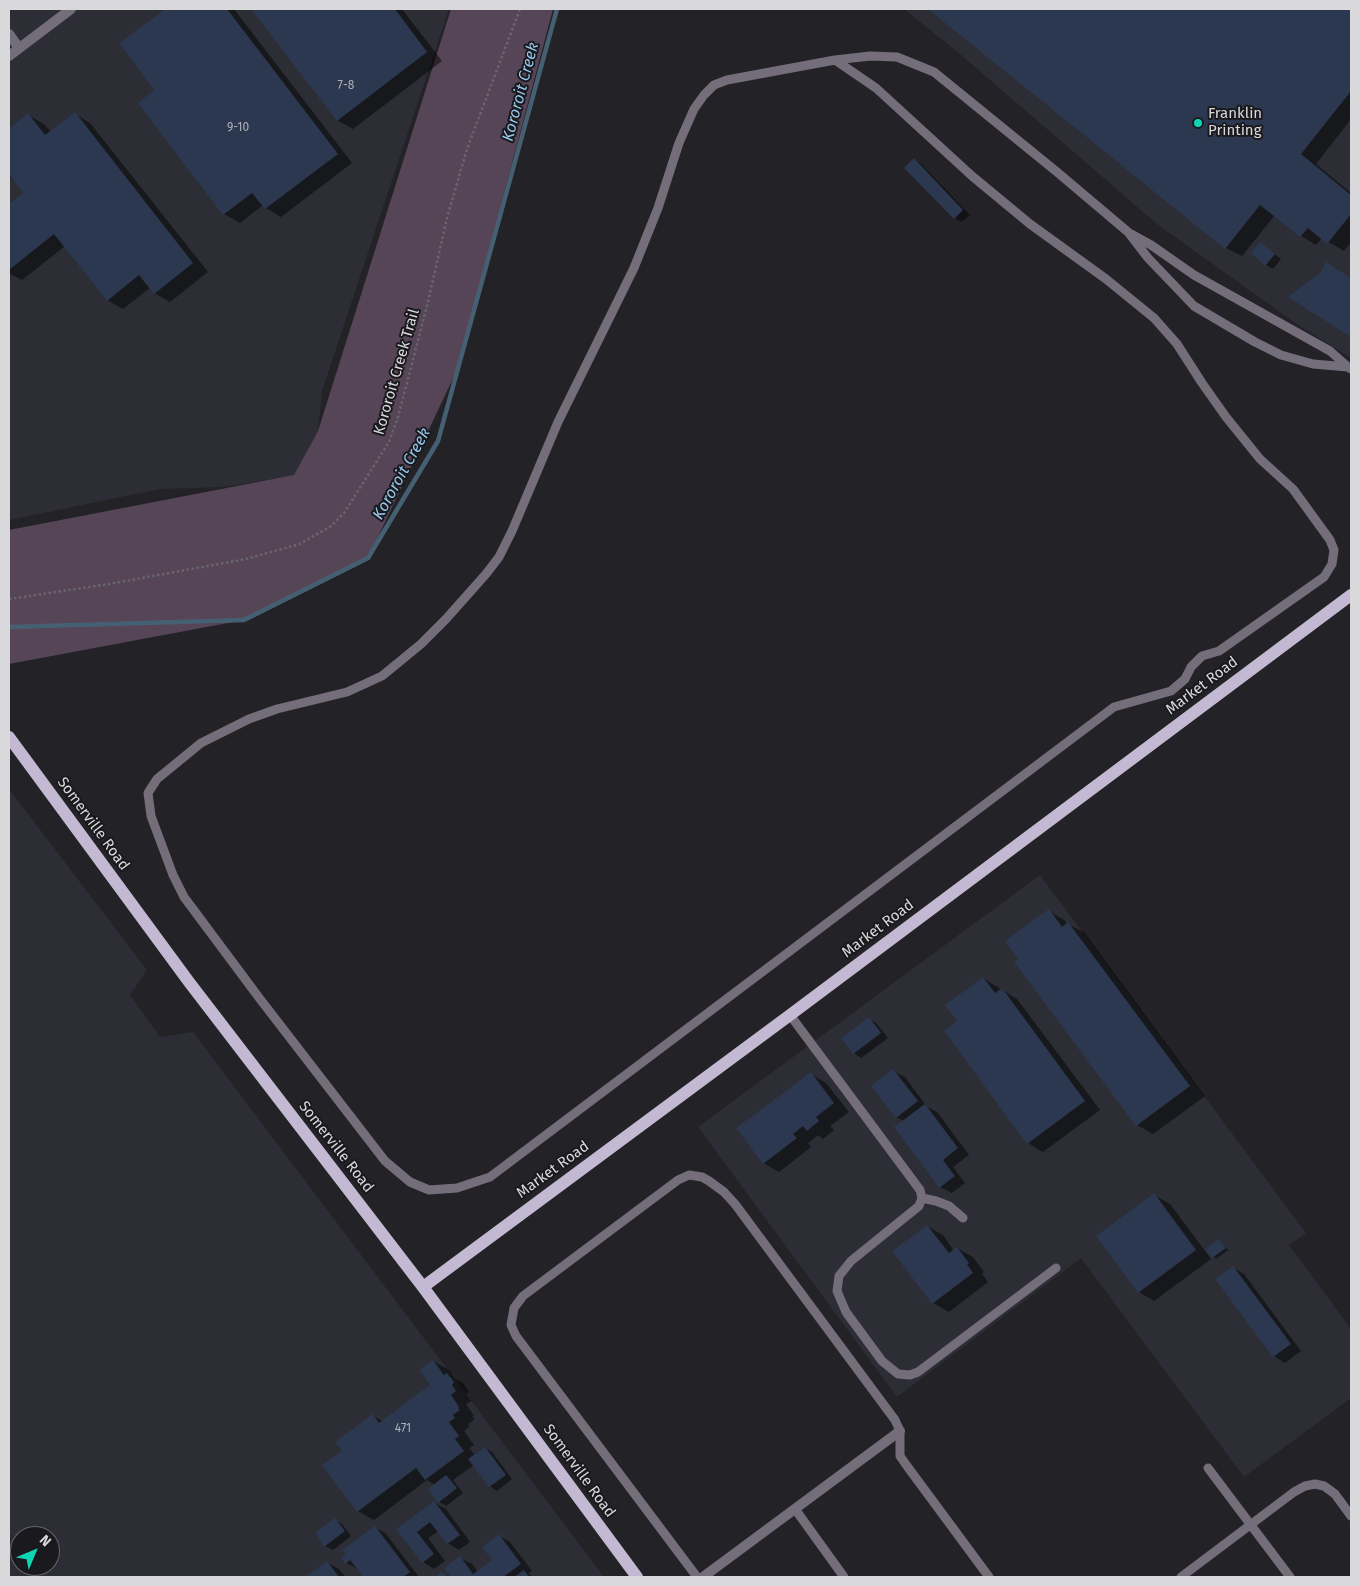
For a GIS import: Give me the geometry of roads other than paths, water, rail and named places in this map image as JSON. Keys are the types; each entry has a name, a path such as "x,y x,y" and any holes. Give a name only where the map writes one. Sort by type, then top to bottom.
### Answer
{"main road":[{"name":"Market Road","path":"423,1287 790,1016 1351,595"},
{"name":"Somerville Road","path":"9,737 189,982 423,1287 637,1577"}],"street":[{"path":"9,56 71,9"},
{"path":"9,34 19,48"},
{"path":"703,1577 900,1431"}],"lane":[{"path":"834,60 876,88 972,176 1030,224 1106,279 1154,318 1177,344 1221,410 1260,459 1299,496 1330,540 1334,550 1332,564 1324,577 1235,640 1219,651 1202,656 1191,667 1185,679 1171,691 1114,707 490,1177 457,1188 429,1190 410,1182 386,1161 260,999 184,897 173,875 151,816 148,793 157,779 201,743 249,719 277,709 347,692 382,676 421,644 446,619 494,563 512,531 558,422 634,268 658,208 679,143 694,108 714,85 727,80 834,60 870,56 897,57 934,72 1128,232 1151,245 1194,275 1330,351 1350,368"},
{"path":"1128,232 1148,258 1194,306 1255,342 1281,354 1313,364 1350,368"},
{"path":"790,1016 920,1190 922,1198 919,1206 851,1260 840,1276 837,1291 846,1312 882,1361 898,1374 910,1375 918,1372 1056,1268"},
{"path":"697,1577 516,1336 511,1325 514,1308 523,1296 678,1180 689,1175 702,1177 717,1186 735,1204 895,1420 900,1431 900,1456 989,1577"},
{"path":"922,1198 949,1206 962,1218"},
{"path":"1208,1468 1290,1577"},
{"path":"1180,1577 1294,1492 1315,1484 1324,1486 1335,1494 1351,1516"},
{"path":"795,1509 844,1577"}],"waterway":[{"name":"Kororoit Creek","path":"9,627 244,620 368,558 438,441 557,9"}],"place":[{"name":"Franklin Printing","path":"1198,123"}]}
